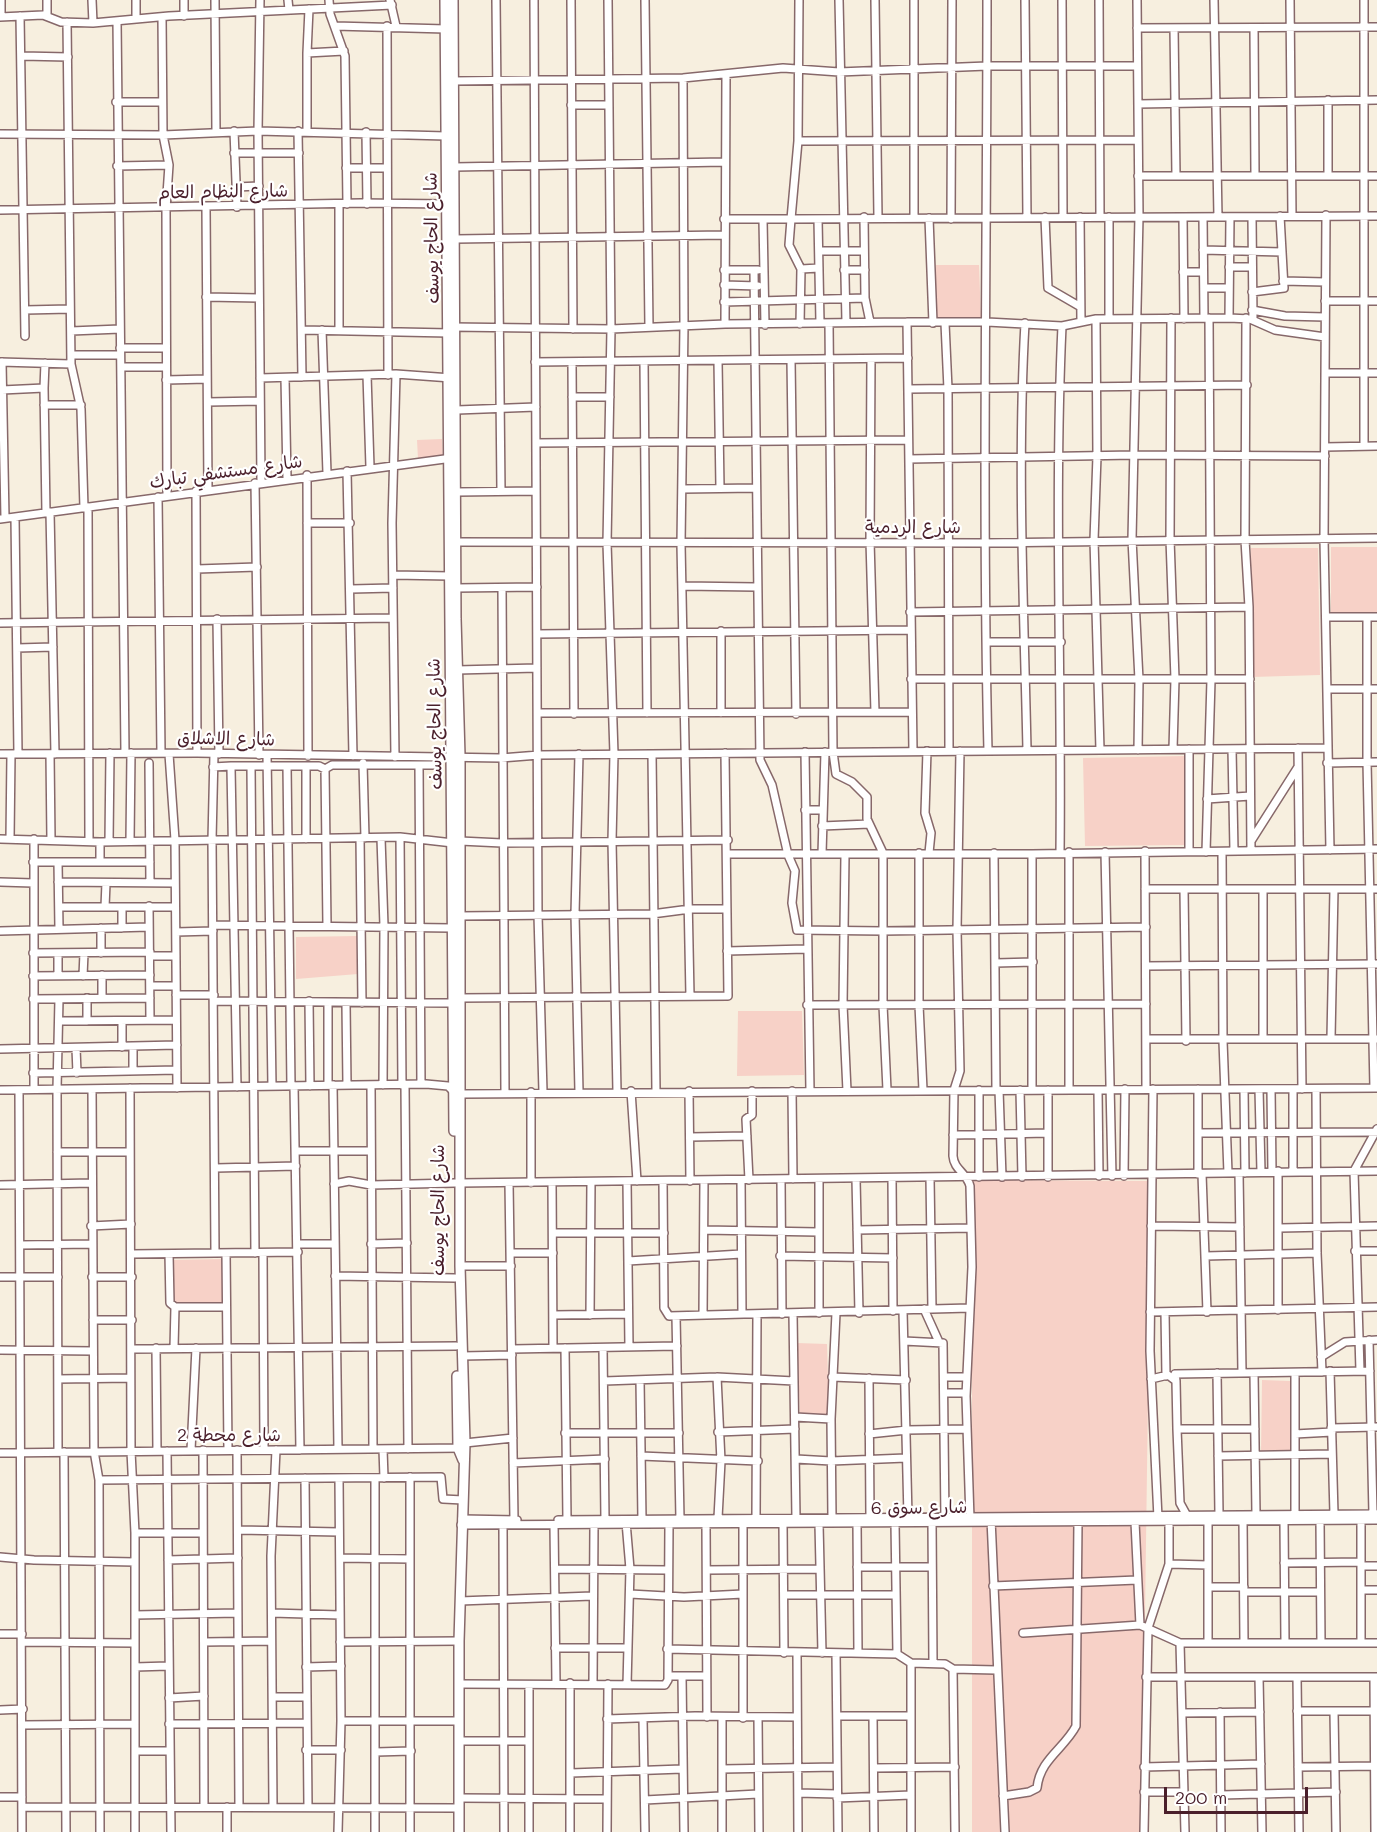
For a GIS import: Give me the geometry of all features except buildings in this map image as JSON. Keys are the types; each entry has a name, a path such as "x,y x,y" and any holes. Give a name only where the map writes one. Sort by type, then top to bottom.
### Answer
{"main road":[{"name":"شارع الحاج يوسف","path":"445,0 453,378 456,756"},
{"name":"شارع الحاج يوسف","path":"451,329 456,239 453,0"},
{"name":"شارع الحاج يوسف","path":"453,378 457,410 454,457 457,492 450,576 460,916 456,1001"},
{"name":"شارع الحاج يوسف","path":"457,842 451,928 456,1001 458,1093 456,1347 462,1446"},
{"name":"شارع الحاج يوسف","path":"457,1183 462,1446"},
{"path":"459,1832 459,1641 465,1464 462,1446"}],"street":[{"path":"1,0 1,17 47,15 67,22 93,23 162,16 309,9 329,4 391,3 396,26"},
{"path":"47,0 47,15"},
{"path":"92,0 93,23"},
{"path":"136,0 136,19"},
{"path":"184,0 184,16"},
{"path":"215,0 216,132"},
{"path":"260,0 258,131 260,401 257,567 263,755 267,766 272,1086"},
{"path":"288,0 289,10"},
{"path":"496,0 501,490"},
{"path":"534,0 539,755 537,842 543,1092"},
{"path":"571,0 573,329"},
{"path":"608,0 611,442 607,543 614,754 612,841 617,1092"},
{"path":"645,0 646,236 649,327"},
{"path":"799,0 798,141 789,245 801,268 800,324"},
{"path":"839,0 840,142 846,322"},
{"path":"875,0 878,217"},
{"path":"914,0 914,218"},
{"path":"951,219 952,0"},
{"path":"987,0 989,140 984,543 988,751"},
{"path":"1025,0 1027,218"},
{"path":"1062,0 1063,217"},
{"path":"1099,0 1100,217"},
{"path":"1137,0 1139,216 1132,539 1139,680 1138,750"},
{"path":"1214,0 1218,218"},
{"path":"1290,0 1292,216"},
{"path":"1364,0 1364,446"},
{"path":"329,4 344,51 346,168 339,330"},
{"path":"302,377 299,153 303,131 309,9"},
{"path":"20,16 25,336"},
{"path":"162,16 163,135 169,165 166,209 165,348 167,495"},
{"path":"117,21 117,209 130,841"},
{"path":"67,22 71,364 81,405 86,507 89,840"},
{"path":"335,26 446,29"},
{"path":"387,26 387,330 392,374 394,464 395,757"},
{"path":"1137,28 1377,27"},
{"path":"1174,28 1176,176"},
{"path":"1254,28 1255,176"},
{"path":"307,53 344,51"},
{"path":"22,56 68,57"},
{"path":"454,81 683,78 783,68 839,72 987,66 1137,66"},
{"path":"725,324 726,75"},
{"path":"683,78 684,325 681,544 689,840 690,996"},
{"path":"1328,100 1328,176"},
{"path":"1138,104 1377,100"},
{"path":"116,102 162,102"},
{"path":"571,105 608,105"},
{"path":"234,131 237,207"},
{"path":"0,134 117,136 234,131 303,131 387,132 447,136"},
{"path":"366,132 368,204"},
{"path":"798,141 1138,140"},
{"path":"234,153 299,153"},
{"path":"455,167 498,164 646,165 724,162"},
{"path":"117,166 169,165"},
{"path":"346,168 387,168"},
{"path":"1138,176 1377,176"},
{"path":"236,187 259,186"},
{"name":"شارع النظام العام","path":"0,210 448,204"},
{"path":"206,208 208,489"},
{"path":"1326,215 1324,539 1327,617 1326,748 1330,850"},
{"path":"1252,292 1283,290 1280,216"},
{"path":"724,219 1377,216"},
{"path":"864,217 865,297 870,322"},
{"path":"1045,217 1048,288 1079,306"},
{"path":"1080,217 1079,306 1081,322"},
{"path":"1109,217 1109,319"},
{"path":"1183,217 1184,319"},
{"path":"1203,217 1203,272 1209,386 1208,539 1211,680 1206,852"},
{"path":"1229,318 1230,217"},
{"path":"1251,851 1249,607 1245,540 1248,455 1247,384 1249,319 1252,310 1252,217"},
{"path":"929,218 933,323"},
{"path":"818,219 820,323"},
{"path":"763,220 765,325"},
{"path":"456,239 724,235"},
{"path":"1203,250 1282,252"},
{"path":"819,251 864,251"},
{"path":"1229,267 1251,267"},
{"path":"801,268 819,268"},
{"path":"724,270 764,269"},
{"path":"753,270 755,543 760,761 772,785 787,853 795,871 792,903 796,928 806,932 1146,927"},
{"path":"844,270 864,270"},
{"path":"1184,272 1203,272"},
{"path":"1283,281 1325,282"},
{"path":"724,285 764,286"},
{"path":"1204,288 1229,288"},
{"path":"206,297 259,298"},
{"path":"724,302 865,297"},
{"path":"1325,301 1377,301"},
{"path":"25,310 70,309"},
{"path":"1252,310 1285,316 1325,317"},
{"path":"1172,318 1170,539 1175,679 1173,749"},
{"path":"302,330 611,329 829,322 987,322 1062,326 1109,319 1229,318 1249,319 1275,330 1325,337"},
{"path":"1096,320 1095,540 1100,750"},
{"path":"822,854 823,810 833,713 834,631 829,322"},
{"path":"907,322 908,542 913,752"},
{"path":"945,323 948,389 949,751"},
{"path":"1025,323 1022,388 1021,542 1025,612 1027,750"},
{"path":"1060,853 1061,611 1056,542 1062,326"},
{"path":"71,331 120,329"},
{"path":"322,330 327,473"},
{"path":"71,355 165,348"},
{"path":"535,362 908,358"},
{"path":"871,359 870,541 875,712"},
{"path":"791,360 796,714"},
{"path":"644,361 647,713"},
{"path":"718,361 720,488"},
{"path":"3,518 1,362 71,364"},
{"path":"572,362 574,714"},
{"path":"45,363 44,405 53,647 51,840"},
{"path":"121,367 166,367"},
{"path":"1325,373 1377,373"},
{"path":"260,378 392,374 453,378"},
{"path":"367,375 370,467"},
{"path":"285,378 287,478"},
{"path":"166,380 207,379"},
{"path":"909,389 1135,388 1247,384"},
{"path":"2,390 44,388"},
{"path":"572,397 610,397"},
{"path":"208,402 260,401"},
{"path":"44,405 81,405"},
{"path":"457,410 536,407"},
{"path":"536,443 908,440"},
{"path":"1325,447 1377,446"},
{"path":"909,459 1134,455 1325,456"},
{"name":"شارع مستشفي تبارك","path":"3,518 454,457"},
{"path":"347,471 350,523 353,756"},
{"path":"307,476 308,756"},
{"path":"683,489 756,488"},
{"path":"196,491 197,753"},
{"path":"457,492 536,491"},
{"path":"158,497 159,620 165,753 175,840 177,1088"},
{"path":"10,839 15,754 17,648 15,517"},
{"path":"307,523 350,523"},
{"name":"شارع الردمية","path":"453,542 681,544 947,541 984,543 1132,539 1377,538"},
{"path":"197,569 257,567"},
{"path":"393,575 450,576"},
{"path":"683,586 756,587"},
{"path":"456,588 537,587"},
{"path":"351,588 393,588"},
{"path":"502,588 501,758 505,1092"},
{"path":"910,612 1173,610 1249,607"},
{"path":"1327,617 1377,617"},
{"path":"0,1090 404,1084 448,1086 458,1093 1376,1088 1373,849 1367,762 1367,617"},
{"path":"0,623 393,618"},
{"path":"215,1253 212,840 213,767 217,754 217,620"},
{"path":"537,634 647,631 910,630"},
{"path":"721,631 721,713"},
{"path":"986,642 1061,642"},
{"path":"17,648 53,647"},
{"path":"457,670 537,668"},
{"path":"911,679 1100,681 1250,679"},
{"path":"1327,689 1377,689"},
{"path":"538,713 911,712"},
{"path":"1293,1170 1293,1132 1298,1089 1300,965 1298,748"},
{"name":"شارع الاشلاق","path":"0,754 197,753 501,758 579,754 1326,748"},
{"path":"1189,749 1189,852"},
{"path":"1232,749 1234,852"},
{"path":"927,751 925,813 931,833 929,853"},
{"path":"960,751 957,930 959,1075 954,1090 953,1135 954,1164 967,1177 970,1186 970,1308 966,1377 970,1519"},
{"path":"805,752 806,949 810,1091"},
{"path":"829,752 836,774 852,783 867,797 869,824 883,853 883,1005 887,1090"},
{"path":"109,842 110,753"},
{"path":"176,995 235,1000 292,1000 346,1004 542,996 728,996 728,840 725,753"},
{"path":"579,754 575,914 579,1092"},
{"path":"652,754 652,914 656,1091"},
{"path":"332,756 332,765"},
{"path":"362,1003 363,757"},
{"path":"1327,763 1377,762"},
{"path":"149,763 150,883"},
{"path":"325,769 332,765 435,765"},
{"path":"419,765 422,1084"},
{"path":"231,766 237,1087"},
{"path":"251,766 254,1086 264,1449"},
{"path":"287,766 292,1086 296,1151 300,1348 300,1450"},
{"path":"306,766 306,839"},
{"path":"213,767 319,766 325,769"},
{"path":"1251,841 1298,767"},
{"path":"325,769 327,926"},
{"path":"1207,799 1250,796"},
{"path":"805,810 823,810"},
{"path":"822,826 869,824"},
{"path":"0,839 109,842 400,837 418,840 502,843 728,840"},
{"path":"400,837 408,1449"},
{"path":"381,838 384,926 384,1085"},
{"path":"34,839 34,1089"},
{"path":"100,842 100,862"},
{"path":"728,854 845,855 958,852 1032,854 1373,849"},
{"path":"1145,851 1146,1004 1152,1174 1151,1379 1158,1518"},
{"path":"1069,852 1069,1090"},
{"path":"1105,852 1112,1176"},
{"path":"1222,852 1223,1041 1228,1173"},
{"path":"994,853 997,1090 1002,1177"},
{"path":"920,854 919,1005 923,1090"},
{"path":"1032,854 1034,1004 1032,1090"},
{"path":"845,855 843,1005 848,1091"},
{"path":"33,862 150,862"},
{"path":"58,862 59,929"},
{"path":"0,882 33,883"},
{"path":"58,882 175,883"},
{"path":"105,907 106,883"},
{"path":"1145,889 1374,889"},
{"path":"1184,889 1186,1041"},
{"path":"1263,889 1261,964 1263,1038"},
{"path":"1331,1038 1334,889"},
{"path":"149,906 150,1020"},
{"path":"59,907 175,907"},
{"path":"122,907 122,928"},
{"path":"460,916 652,914 690,909 728,909"},
{"path":"176,932 252,925 451,928"},
{"path":"0,931 149,927"},
{"path":"101,928 101,953"},
{"path":"727,951 806,949"},
{"path":"33,952 176,956"},
{"path":"58,953 58,976"},
{"path":"83,976 84,953"},
{"path":"996,963 1033,962"},
{"path":"1146,966 1375,964"},
{"path":"102,975 102,998"},
{"path":"33,976 150,975"},
{"path":"150,986 176,986"},
{"path":"87,998 87,1021"},
{"path":"33,999 150,998"},
{"path":"59,999 58,1379 65,1561 66,1832"},
{"path":"309,1001 309,1086"},
{"path":"328,1003 334,1151 338,1449"},
{"path":"346,1004 347,1085"},
{"path":"807,1005 1146,1004"},
{"path":"59,1021 176,1020"},
{"path":"122,1021 122,1047"},
{"path":"1147,1039 1223,1041 1263,1038 1375,1039"},
{"path":"0,1049 177,1045"},
{"path":"133,1047 133,1071"},
{"path":"76,1048 77,1073"},
{"path":"33,1073 177,1070"},
{"path":"371,1085 373,1449"},
{"path":"130,1088 132,1254 130,1378 135,1533 135,1832"},
{"path":"92,1089 94,1451 99,1480 100,1832"},
{"path":"1124,1176 1125,1089"},
{"path":"1198,1089 1207,1312"},
{"path":"1242,1372 1240,1227 1245,1132 1244,1089"},
{"path":"1259,1089 1261,1172"},
{"path":"1271,1089 1280,1227 1278,1310"},
{"path":"1316,1089 1317,1253 1322,1372"},
{"path":"19,1090 22,1832"},
{"path":"979,1090 979,1177"},
{"path":"1020,1090 1022,1177"},
{"path":"1048,1090 1048,1177"},
{"path":"1098,1090 1099,1176"},
{"path":"631,1091 637,1181"},
{"path":"689,1091 690,1181"},
{"path":"742,1314 741,1229 746,1119 752,1116 752,1091"},
{"path":"792,1091 793,1179"},
{"path":"531,1092 531,1183"},
{"path":"1198,1133 1376,1131 1354,1171 1360,1371"},
{"path":"953,1135 1048,1133"},
{"path":"1099,1133 1125,1133"},
{"path":"690,1137 747,1136"},
{"path":"296,1151 371,1151"},
{"path":"57,1152 129,1152"},
{"path":"216,1168 296,1166"},
{"path":"334,1184 349,1181 371,1185 1124,1176 1293,1170 1377,1171"},
{"path":"892,1178 893,1311"},
{"path":"930,1178 928,1309 939,1342 943,1345 945,1519"},
{"path":"781,1179 782,1314"},
{"path":"819,1179 819,1313"},
{"path":"856,1179 860,1313"},
{"path":"703,1315 704,1180"},
{"path":"627,1181 629,1347"},
{"path":"663,1181 664,1308 667,1315 860,1313 970,1308"},
{"path":"590,1315 591,1182"},
{"path":"0,1185 91,1183"},
{"path":"509,1183 514,1520"},
{"path":"552,1183 553,1348"},
{"path":"91,1226 131,1224"},
{"path":"1151,1226 1240,1227"},
{"path":"1280,1227 1377,1226"},
{"path":"857,1230 971,1228"},
{"path":"704,1230 818,1232"},
{"path":"553,1233 664,1233"},
{"path":"371,1244 407,1243"},
{"path":"20,1245 92,1244"},
{"path":"132,1254 259,1253 335,1244"},
{"path":"1355,1251 1377,1251"},
{"path":"226,1253 228,1450"},
{"path":"1206,1256 1317,1253"},
{"path":"169,1254 170,1303 175,1307 226,1307"},
{"path":"510,1254 553,1254"},
{"path":"628,1261 741,1254"},
{"path":"780,1256 893,1258"},
{"path":"460,1266 510,1266"},
{"path":"335,1276 455,1278"},
{"path":"0,1277 58,1277"},
{"path":"92,1277 132,1277"},
{"path":"174,1348 175,1307"},
{"path":"1150,1312 1377,1307"},
{"path":"903,1311 908,1517"},
{"path":"1165,1312 1166,1376"},
{"path":"832,1518 831,1419 836,1313"},
{"path":"553,1315 628,1314"},
{"path":"756,1517 757,1314"},
{"path":"794,1314 796,1518"},
{"path":"676,1316 680,1519"},
{"path":"93,1320 132,1320"},
{"path":"1321,1357 1342,1343 1373,1340 1370,1371 1376,1516"},
{"path":"904,1341 939,1342"},
{"path":"462,1356 553,1348 677,1346"},
{"path":"131,1349 456,1347"},
{"path":"156,1348 157,1451"},
{"path":"191,1450 196,1348"},
{"path":"565,1348 567,1520"},
{"path":"603,1348 605,1520"},
{"path":"0,1350 93,1352"},
{"path":"1330,1371 1334,1514"},
{"path":"1186,1514 1180,1503 1175,1374 1370,1371"},
{"path":"1217,1373 1219,1514"},
{"path":"1254,1373 1256,1514"},
{"path":"1295,1373 1295,1515"},
{"path":"1151,1379 1166,1376 1176,1381"},
{"path":"604,1381 717,1377 794,1381"},
{"path":"717,1377 721,1461 718,1518"},
{"path":"832,1377 906,1380"},
{"path":"945,1377 966,1377"},
{"path":"58,1379 130,1378"},
{"path":"869,1378 870,1518"},
{"path":"640,1380 642,1520"},
{"path":"945,1393 966,1393"},
{"path":"795,1417 831,1419"},
{"path":"1295,1434 1374,1427"},
{"path":"718,1432 795,1429"},
{"path":"869,1434 906,1430 967,1429"},
{"path":"1177,1430 1255,1429"},
{"path":"566,1434 679,1433"},
{"name":"شارع محطة 2","path":"0,1453 408,1449 462,1446 513,1438"},
{"path":"383,1449 384,1478"},
{"path":"203,1450 204,1807"},
{"path":"237,1450 238,1807"},
{"path":"273,1807 271,1641 272,1531 276,1450"},
{"path":"167,1451 171,1832"},
{"path":"1218,1456 1332,1454"},
{"path":"641,1456 670,1456 679,1460 758,1461"},
{"path":"796,1459 831,1461 906,1458"},
{"path":"513,1463 605,1459"},
{"path":"99,1480 203,1477 339,1479 441,1477 443,1499 463,1500"},
{"path":"410,1477 410,1832"},
{"path":"305,1478 305,1723 308,1808"},
{"path":"375,1478 375,1832"},
{"path":"338,1832 341,1750 339,1479"},
{"name":"شارع سوق 6","path":"991,1519 1135,1522 1186,1514 1376,1516"},
{"name":"شارع سوق 6","path":"462,1522 503,1525 594,1525 642,1520 756,1517 1158,1518 1169,1521 1320,1521 1361,1520 1376,1516"},
{"name":"شارع سوق 6","path":"462,1522 605,1520 626,1523 706,1525 895,1523 932,1522 945,1519"},
{"path":"991,1519 1005,1832"},
{"path":"1208,1520 1208,1643"},
{"path":"1244,1520 1245,1643"},
{"path":"1361,1520 1361,1643"},
{"path":"1144,1832 1148,1628 1169,1564 1169,1521"},
{"path":"1284,1521 1285,1643"},
{"path":"1320,1521 1321,1643"},
{"path":"932,1522 933,1663"},
{"path":"1003,1796 1029,1792 1037,1788 1039,1775 1051,1754 1072,1734 1076,1726 1078,1522"},
{"path":"1135,1522 1140,1625"},
{"path":"626,1523 630,1569 627,1685"},
{"path":"857,1523 858,1653"},
{"path":"895,1523 897,1654"},
{"path":"743,1524 743,1718"},
{"path":"783,1524 784,1653"},
{"path":"819,1524 822,1653"},
{"path":"503,1525 504,1832"},
{"path":"554,1525 555,1684"},
{"path":"593,1683 594,1525"},
{"path":"459,1684 665,1685 668,1676 666,1596 669,1525"},
{"path":"706,1525 707,1717"},
{"path":"239,1530 339,1532"},
{"path":"135,1533 203,1533"},
{"path":"0,1557 135,1562"},
{"path":"168,1560 238,1558"},
{"path":"341,1558 410,1559"},
{"path":"1284,1563 1320,1562 1377,1566"},
{"path":"1169,1564 1208,1564"},
{"path":"857,1567 932,1567"},
{"path":"555,1569 667,1570"},
{"path":"706,1570 820,1569"},
{"path":"993,1586 1137,1580"},
{"path":"1208,1587 1319,1592"},
{"path":"1360,1590 1377,1590"},
{"path":"630,1594 666,1596 743,1594"},
{"path":"784,1595 896,1595"},
{"path":"460,1601 592,1596"},
{"path":"135,1615 237,1612"},
{"path":"272,1613 340,1615"},
{"path":"1023,1633 1140,1625 1180,1643 1377,1643"},
{"path":"0,1634 22,1634"},
{"path":"204,1642 271,1641"},
{"path":"340,1642 459,1641"},
{"path":"22,1642 134,1643"},
{"path":"1180,1643 1185,1832"},
{"path":"555,1648 628,1648"},
{"path":"667,1649 897,1654 910,1663 948,1665 953,1669 996,1670"},
{"path":"797,1653 798,1832"},
{"path":"836,1653 837,1832"},
{"path":"910,1663 911,1832"},
{"path":"135,1666 168,1666"},
{"path":"306,1667 341,1666"},
{"path":"953,1669 955,1832"},
{"path":"668,1676 706,1676"},
{"path":"682,1676 684,1832"},
{"path":"1146,1677 1376,1677 1374,1711 1376,1832"},
{"path":"1259,1677 1263,1832"},
{"path":"1297,1677 1299,1832"},
{"path":"570,1683 570,1832"},
{"path":"529,1684 529,1832"},
{"path":"607,1832 608,1684"},
{"path":"169,1698 204,1696"},
{"path":"273,1697 306,1697"},
{"path":"0,1710 23,1709"},
{"path":"1297,1711 1374,1711"},
{"path":"1220,1712 1221,1832"},
{"path":"1182,1713 1260,1712"},
{"path":"1334,1712 1336,1832"},
{"path":"837,1716 910,1716"},
{"path":"873,1716 874,1832"},
{"path":"607,1719 797,1717"},
{"path":"722,1718 722,1832"},
{"path":"758,1718 759,1832"},
{"path":"643,1719 645,1832"},
{"path":"341,1721 411,1723 458,1721"},
{"path":"169,1724 305,1723"},
{"path":"23,1725 135,1724"},
{"path":"459,1742 528,1741"},
{"path":"306,1750 341,1750"},
{"path":"135,1751 169,1751"},
{"path":"376,1752 411,1751"},
{"path":"1144,1767 1261,1764"},
{"path":"1298,1767 1376,1766"},
{"path":"722,1769 837,1767"},
{"path":"874,1768 955,1767"},
{"path":"571,1773 682,1769"},
{"path":"1144,1792 1184,1792"},
{"path":"1221,1795 1336,1792"},
{"path":"798,1793 837,1796 911,1795"},
{"path":"645,1800 758,1794"},
{"path":"0,1797 22,1797"},
{"path":"22,1807 410,1808 504,1798 607,1799"},
{"path":"227,1807 228,1832"}],"shaded area":[{"path":"936,265 979,265 981,320 936,320"},
{"path":"442,439 443,458 418,459 417,440"},
{"path":"1331,547 1377,547 1377,615 1331,613"},
{"path":"1251,548 1318,548 1320,675 1252,677"},
{"path":"1185,756 1186,845 1085,846 1083,758"},
{"path":"357,936 358,974 296,979 296,937"},
{"path":"738,1011 802,1011 804,1075 737,1076"},
{"path":"972,1180 1151,1181 1142,1832 972,1832"},
{"path":"223,1259 223,1302 174,1303 173,1260"},
{"path":"797,1343 827,1344 829,1415 800,1414"},
{"path":"1262,1380 1290,1381 1291,1452 1261,1452"}]}
